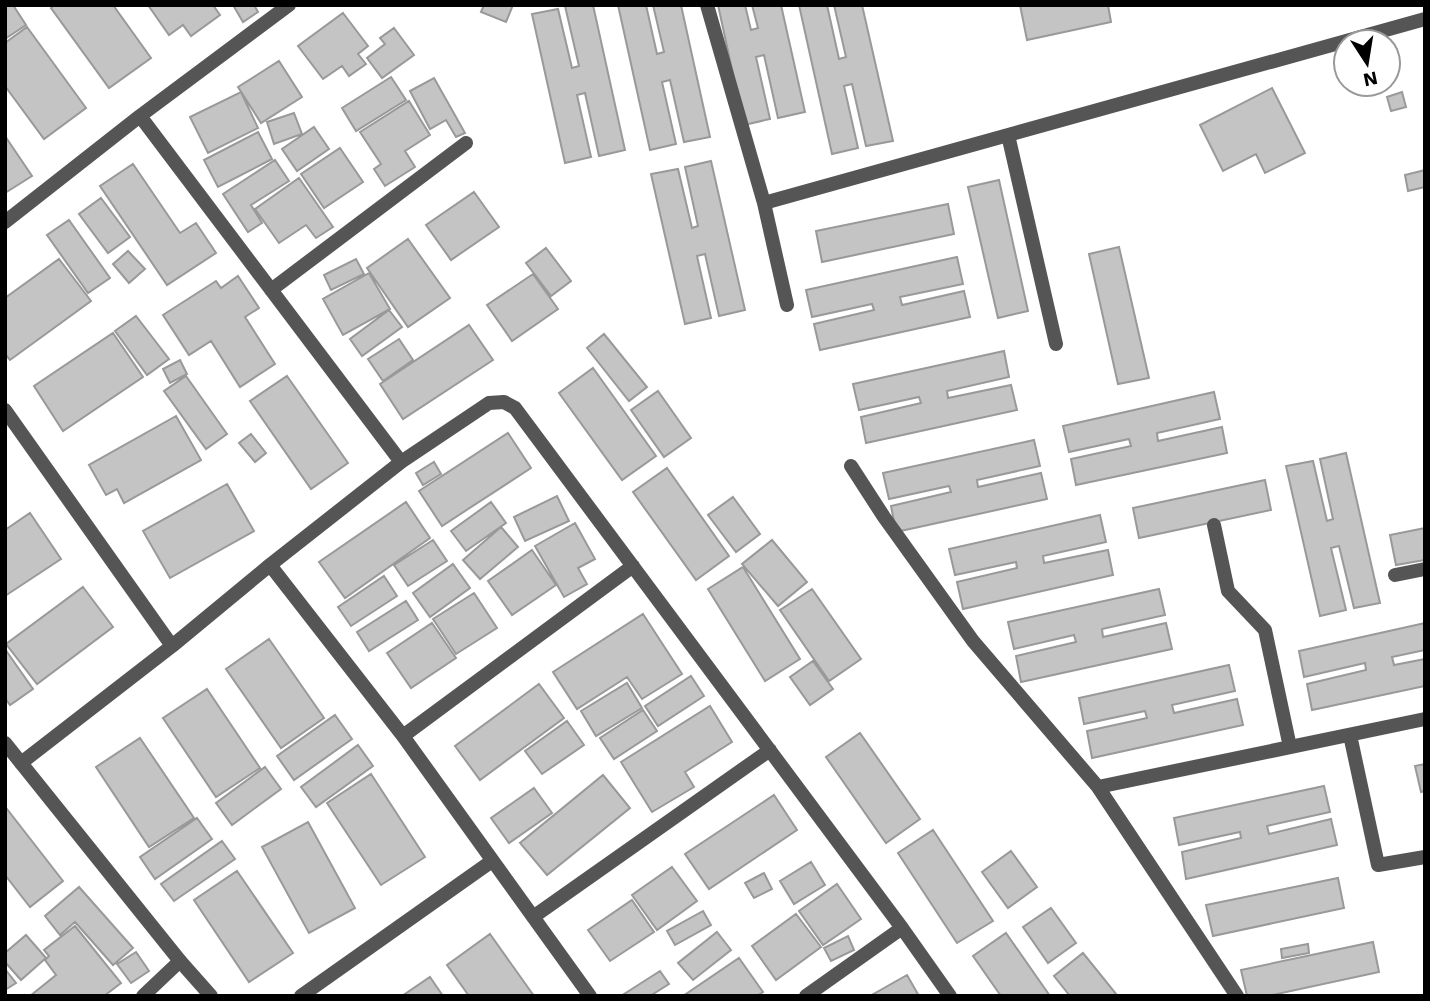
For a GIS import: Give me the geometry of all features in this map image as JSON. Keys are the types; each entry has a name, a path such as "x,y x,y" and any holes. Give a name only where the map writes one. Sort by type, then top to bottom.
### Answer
{"street":[{"path":"5,222 140,116 289,5"},
{"path":"707,5 764,203 788,305"},
{"path":"764,203 1425,19"},
{"path":"140,116 401,462"},
{"path":"1008,135 1056,344"},
{"path":"271,290 466,143"},
{"path":"21,763 401,462 489,403 496,401 509,404 633,566 950,996"},
{"path":"5,410 172,646"},
{"path":"851,466 884,517 974,641 1098,788 1237,996"},
{"path":"1214,525 1228,592 1265,630 1290,747"},
{"path":"270,565 402,736 590,996"},
{"path":"402,736 633,566"},
{"path":"1395,575 1425,569"},
{"path":"1098,788 1425,719"},
{"path":"1350,734 1378,865 1425,857"},
{"path":"5,743 211,996"},
{"path":"533,916 770,750"},
{"path":"301,996 492,861"},
{"path":"806,996 902,928"},
{"path":"143,996 180,961"}],"building":[{"path":"5,5 13,5 26,25 5,39"},
{"path":"54,5 113,5 151,58 109,88 51,8"},
{"path":"148,5 213,5 220,15 191,36 183,25 169,35"},
{"path":"233,5 254,5 258,12 243,22"},
{"path":"484,5 513,5 506,22 481,12"},
{"path":"593,5 625,150 599,156 585,93 577,95 591,157 565,163 532,14 558,9 572,68 579,66 565,6"},
{"path":"618,5 646,5 657,54 664,52 653,5 681,5 710,137 684,142 670,80 662,82 676,144 650,150"},
{"path":"718,5 745,5 751,30 758,28 752,5 781,5 805,112 778,118 764,55 756,57 770,119 744,125"},
{"path":"799,5 827,5 839,59 846,57 834,5 862,5 893,141 866,146 852,84 844,86 858,148 832,154"},
{"path":"1020,5 1108,5 1111,22 1027,40"},
{"path":"343,13 368,46 358,54 366,64 349,76 342,66 323,79 298,46"},
{"path":"27,27 86,108 44,139 5,86 5,43"},
{"path":"394,28 414,55 382,78 367,58 385,44 380,38"},
{"path":"279,61 302,97 261,123 238,87"},
{"path":"391,77 406,100 356,131 342,108"},
{"path":"434,78 465,133 456,137 446,120 430,129 410,91"},
{"path":"1272,88 1305,153 1265,173 1256,154 1223,171 1200,125"},
{"path":"241,92 258,128 208,153 190,117"},
{"path":"1402,92 1406,107 1391,111 1387,98 1402,98"},
{"path":"409,101 430,135 405,151 415,167 385,186 374,169 381,164 360,132"},
{"path":"294,113 302,134 274,144 267,122"},
{"path":"314,127 329,149 297,171 282,149"},
{"path":"258,132 272,159 218,187 204,160"},
{"path":"5,136 32,176 5,193"},
{"path":"340,148 363,182 324,208 301,174"},
{"path":"275,160 289,181 251,205 262,223 248,232 223,194"},
{"path":"711,161 745,310 719,316 705,254 697,256 711,318 685,324 651,174 678,169 692,228 698,226 685,167"},
{"path":"133,164 180,233 196,223 216,253 167,285 100,186"},
{"path":"1425,170 1425,187 1408,191 1405,175"},
{"path":"299,178 333,227 316,238 306,225 279,243 255,209"},
{"path":"999,180 1028,311 998,318 968,187"},
{"path":"474,192 499,227 451,260 426,225"},
{"path":"101,198 130,237 108,253 79,214"},
{"path":"948,204 954,234 822,262 816,231"},
{"path":"69,220 110,278 88,293 47,235"},
{"path":"408,239 450,298 408,327 367,268"},
{"path":"1119,247 1149,378 1118,384 1089,254"},
{"path":"546,248 571,281 551,296 526,263"},
{"path":"128,251 145,269 129,283 113,264"},
{"path":"957,257 963,284 900,297 902,305 964,291 970,317 820,350 814,324 874,310 872,304 812,317 806,290"},
{"path":"59,259 91,301 10,360 5,354 5,298"},
{"path":"356,259 364,274 331,290 324,275"},
{"path":"369,273 390,309 343,335 323,299"},
{"path":"533,274 558,309 512,341 487,305"},
{"path":"238,276 259,308 245,317 275,364 240,387 211,341 189,355 163,315 216,281 221,288"},
{"path":"389,310 402,327 362,356 350,339"},
{"path":"136,316 169,359 147,375 115,331"},
{"path":"469,325 493,360 403,419 380,384"},
{"path":"113,333 143,377 63,431 34,386"},
{"path":"604,334 647,387 629,401 587,348"},
{"path":"399,339 413,360 383,381 368,359"},
{"path":"1004,351 1009,377 947,391 948,398 1011,385 1017,410 866,443 861,417 921,403 919,397 859,410 853,384"},
{"path":"180,360 187,374 170,383 163,369"},
{"path":"593,368 656,456 622,480 559,393"},
{"path":"186,376 227,434 206,449 164,391"},
{"path":"287,376 348,463 311,489 250,401"},
{"path":"658,391 691,438 664,457 631,410"},
{"path":"1214,392 1220,419 1157,433 1158,441 1222,427 1227,453 1076,485 1071,459 1131,446 1129,439 1069,452 1063,426"},
{"path":"176,416 201,460 124,503 117,489 106,495 89,465"},
{"path":"508,433 531,468 442,526 419,491"},
{"path":"251,434 266,453 255,462 239,443"},
{"path":"1034,440 1040,466 977,480 978,487 1041,473 1047,499 896,532 891,506 951,492 949,486 889,499 883,473"},
{"path":"1346,453 1380,603 1354,608 1339,546 1331,548 1346,610 1320,616 1286,466 1313,461 1327,521 1333,519 1320,459"},
{"path":"434,462 441,474 423,485 416,473"},
{"path":"667,468 729,556 696,580 633,492"},
{"path":"1265,480 1271,510 1139,538 1133,508"},
{"path":"227,484 254,531 170,578 143,531"},
{"path":"557,496 569,521 525,541 514,517"},
{"path":"733,497 760,534 736,552 708,515"},
{"path":"406,502 430,538 345,598 319,562"},
{"path":"491,502 506,523 466,551 451,531"},
{"path":"30,513 61,559 5,596 5,530"},
{"path":"1100,515 1106,542 1043,556 1044,563 1108,550 1113,575 963,609 957,582 1017,568 1016,562 955,575 949,549"},
{"path":"575,523 595,559 578,568 587,584 564,597 535,546"},
{"path":"501,527 518,547 480,579 463,560"},
{"path":"1425,528 1425,560 1396,565 1390,535"},
{"path":"433,540 447,561 408,586 394,565"},
{"path":"772,540 807,582 778,606 742,564"},
{"path":"532,550 556,585 512,615 488,581"},
{"path":"453,564 470,588 430,617 413,593"},
{"path":"743,567 800,659 765,681 708,589"},
{"path":"384,576 397,596 351,626 338,607"},
{"path":"83,587 113,627 37,684 6,644"},
{"path":"812,589 861,659 829,681 780,610"},
{"path":"1159,589 1165,615 1102,629 1103,637 1166,623 1172,649 1021,682 1016,656 1076,642 1074,635 1014,649 1008,622"},
{"path":"474,593 497,628 456,654 433,619"},
{"path":"406,601 418,620 369,651 357,632"},
{"path":"643,614 682,674 642,699 627,677 577,709 553,672"},
{"path":"432,623 456,658 411,688 387,653"},
{"path":"1425,623 1425,650 1392,657 1394,665 1425,659 1425,686 1312,710 1307,684 1366,670 1365,663 1304,677 1299,651"},
{"path":"269,639 324,718 281,748 226,669"},
{"path":"5,649 33,689 10,705 5,698"},
{"path":"813,661 833,689 810,705 790,677"},
{"path":"1229,665 1235,691 1172,705 1174,713 1237,699 1243,725 1092,758 1087,731 1147,718 1145,711 1084,724 1079,698"},
{"path":"691,676 704,696 658,726 645,706"},
{"path":"627,683 642,708 596,736 581,711"},
{"path":"539,684 564,718 480,780 455,746"},
{"path":"207,689 260,768 216,797 163,718"},
{"path":"710,706 732,742 685,772 694,787 652,812 621,762"},
{"path":"643,710 657,731 614,759 600,738"},
{"path":"335,715 352,739 294,780 277,756"},
{"path":"567,721 584,745 542,774 525,751"},
{"path":"860,733 920,819 886,843 826,757"},
{"path":"140,738 194,818 149,847 96,767"},
{"path":"358,745 373,766 316,807 301,787"},
{"path":"1425,764 1425,791 1421,792 1415,766"},
{"path":"265,767 281,789 232,825 216,803"},
{"path":"371,774 425,857 381,885 327,803"},
{"path":"603,775 630,808 547,875 520,843"},
{"path":"1324,786 1330,812 1267,826 1269,834 1331,819 1337,845 1186,879 1182,852 1241,838 1240,832 1179,845 1174,818"},
{"path":"534,788 552,813 509,843 491,818"},
{"path":"774,795 797,830 709,889 685,854"},
{"path":"7,809 63,881 30,907 5,875"},
{"path":"197,818 212,839 155,879 140,857"},
{"path":"308,822 355,908 309,933 262,847"},
{"path":"933,830 993,921 957,943 898,853"},
{"path":"222,841 235,859 174,901 161,884"},
{"path":"1011,851 1037,887 1008,908 982,872"},
{"path":"811,862 825,885 794,904 780,881"},
{"path":"672,867 697,901 657,930 632,895"},
{"path":"237,871 293,953 249,982 194,900"},
{"path":"764,873 772,889 754,898 745,883"},
{"path":"1338,878 1344,908 1213,936 1206,905"},
{"path":"837,884 861,919 823,945 799,911"},
{"path":"79,887 133,948 113,965 75,922 60,935 45,916"},
{"path":"632,900 654,932 610,961 588,930"},
{"path":"1051,908 1076,943 1048,963 1023,927"},
{"path":"703,911 711,925 675,945 667,931"},
{"path":"796,914 821,947 776,980 752,946"},
{"path":"75,926 121,983 104,996 30,996 56,975 45,960 49,956 44,950"},
{"path":"717,932 731,950 693,980 678,963"},
{"path":"1006,933 1050,996 1001,996 973,956"},
{"path":"490,934 534,996 469,996 447,965"},
{"path":"26,935 46,958 21,980 5,962 5,953"},
{"path":"848,936 854,950 831,961 824,948"},
{"path":"1373,942 1379,972 1268,996 1247,996 1241,970"},
{"path":"1308,944 1309,953 1282,958 1281,949"},
{"path":"136,952 149,971 131,983 117,964"},
{"path":"1083,953 1117,996 1070,996 1054,976"},
{"path":"739,958 763,992 757,996 683,996"},
{"path":"5,969 16,983 5,990"},
{"path":"660,971 669,984 650,996 621,996"},
{"path":"907,975 919,996 870,996"},
{"path":"430,977 443,996 402,996"}]}
